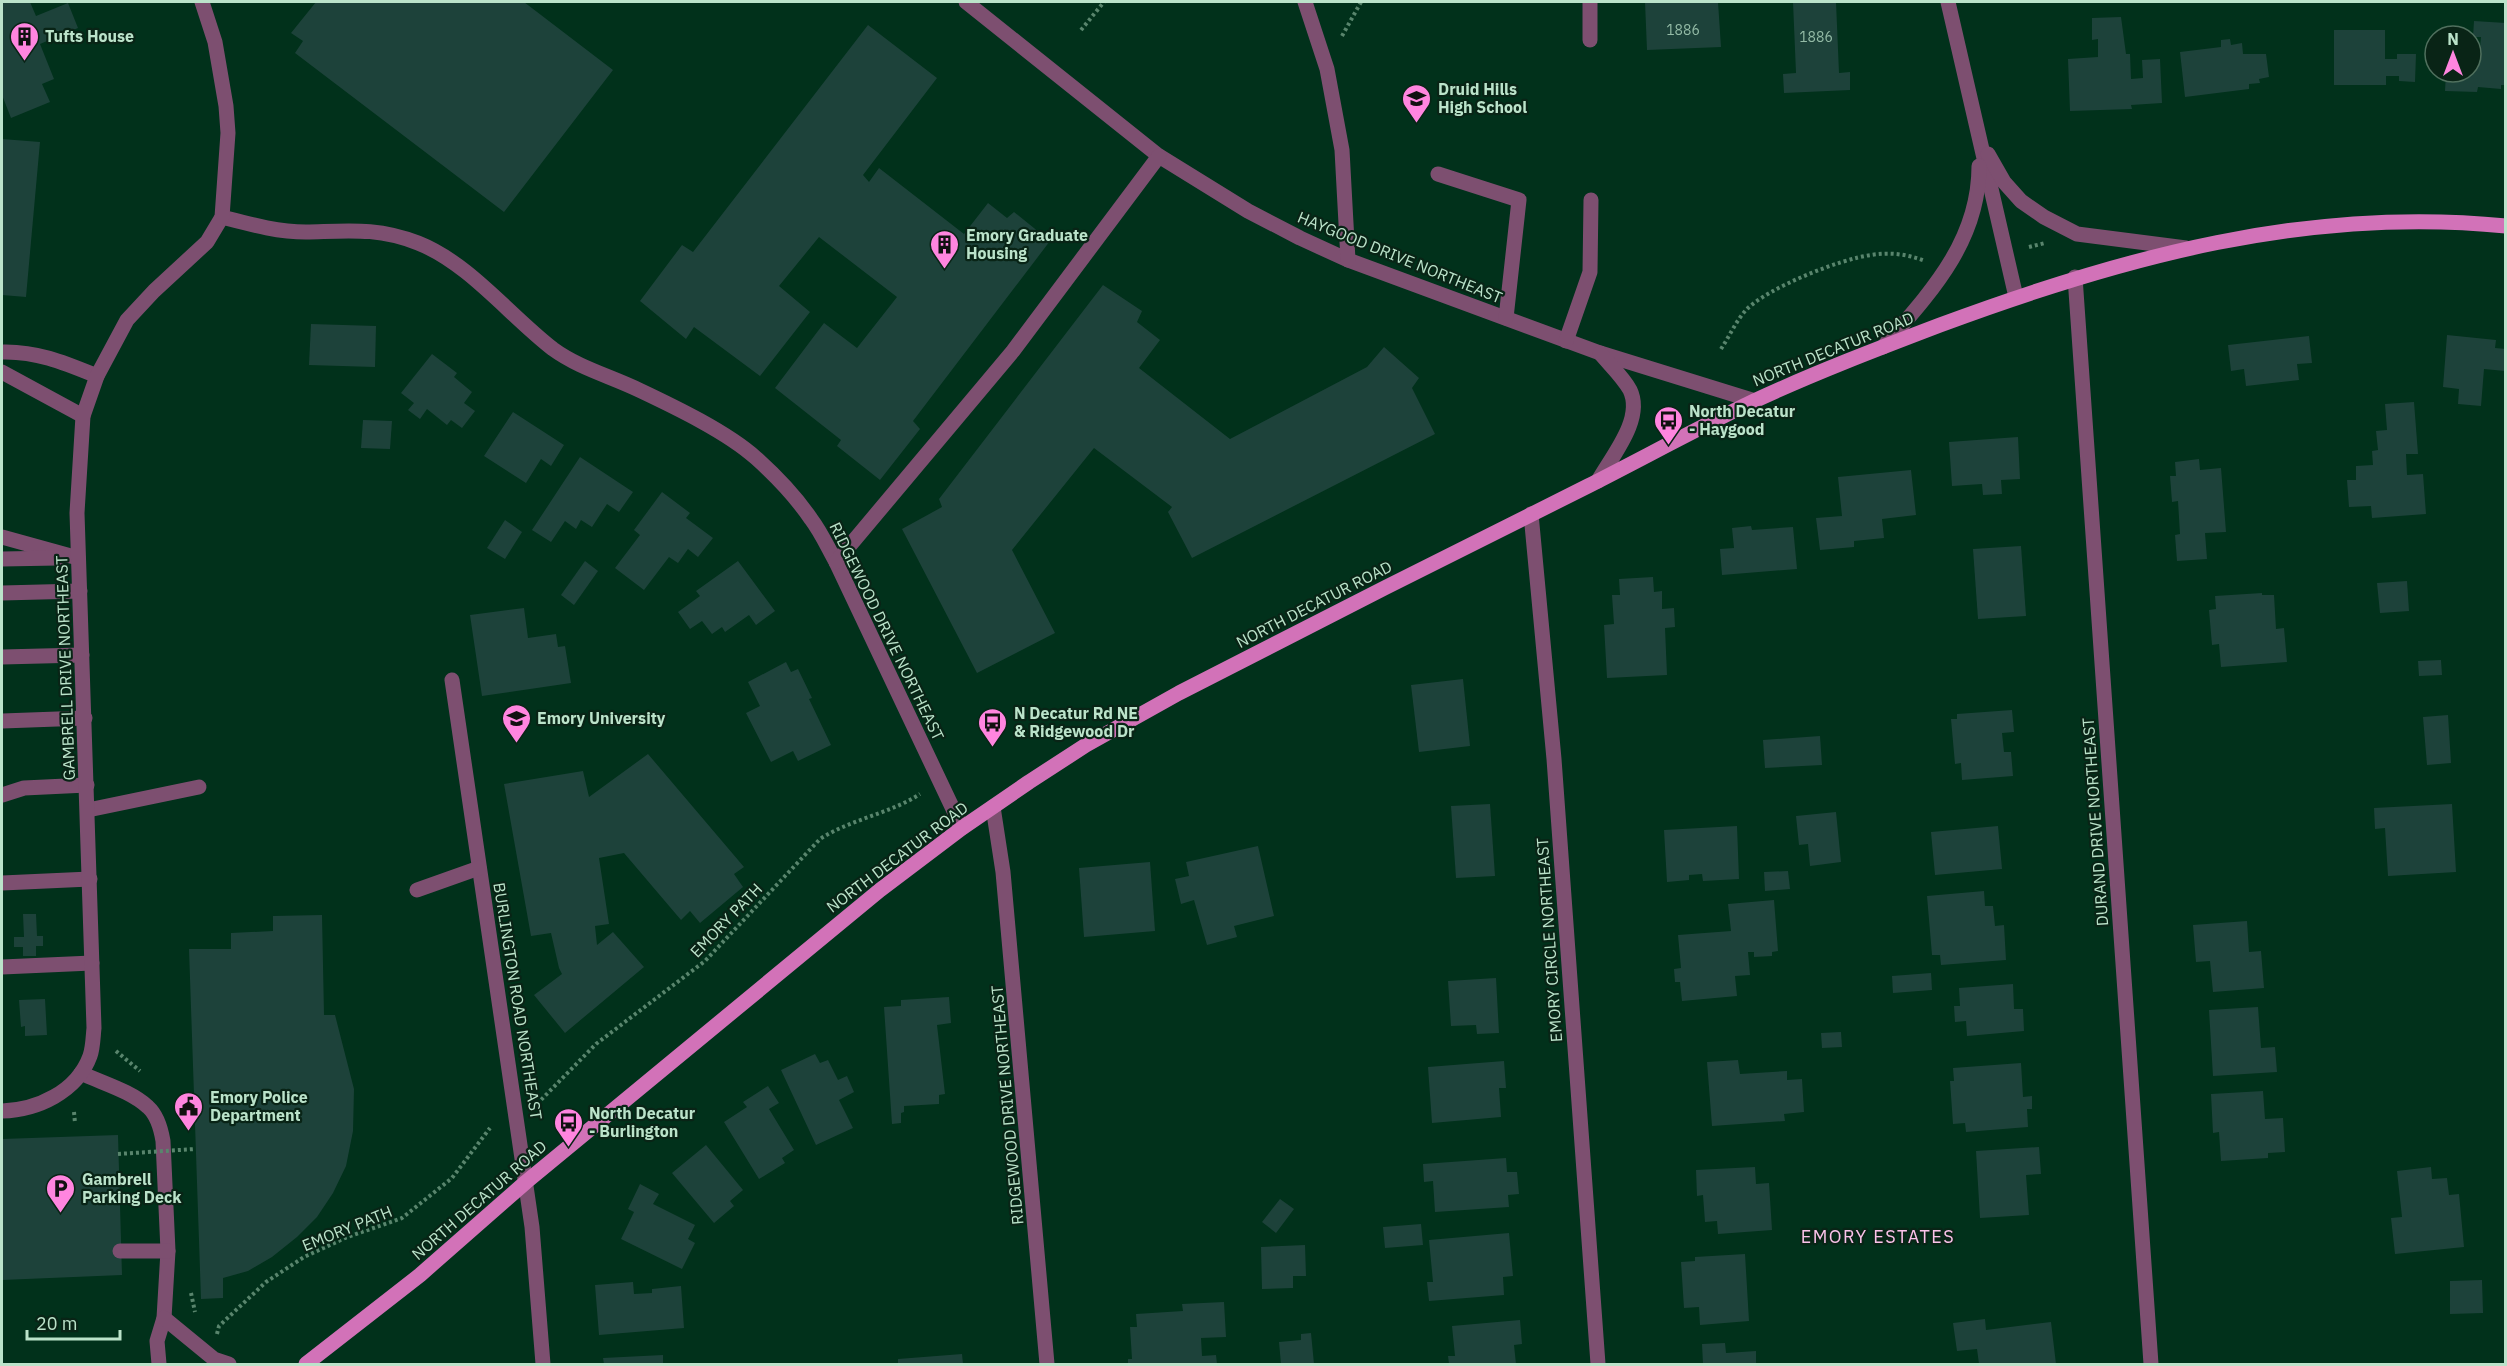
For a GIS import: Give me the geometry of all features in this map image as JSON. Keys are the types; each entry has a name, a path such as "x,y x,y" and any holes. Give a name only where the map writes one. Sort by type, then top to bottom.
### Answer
{"main road":[{"name":"NORTH DECATUR ROAD","path":"306,1365 420,1275 526,1182 880,890 993,807 1086,745 1134,718 1755,400 1883,347 2016,297 2075,277 2186,248 2295,228 2434,221 2505,226"}],"street":[{"path":"202,2 215,42 226,106 228,134 222,217"},
{"name":"HAYGOOD DRIVE NORTHEAST","path":"966,2 1159,156 1248,212 1348,260 1566,341 1755,400"},
{"path":"1305,2 1327,69 1342,150 1348,260"},
{"path":"1590,2 1590,40"},
{"path":"1948,2 2016,297"},
{"path":"1978,139 2004,182 2021,201 2044,217 2077,234 2186,248"},
{"path":"1883,347 1947,269 1959,249 1978,189 1978,139"},
{"path":"836,562 1013,351 1159,156"},
{"path":"1438,174 1519,200 1506,318"},
{"path":"1566,341 1590,272 1591,200"},
{"name":"GAMBRELL DRIVE NORTHEAST","path":"2,1111 40,1105 81,1073 90,1055 94,1028 77,513 83,416 97,376 127,320 154,291 207,242 222,217"},
{"name":"RIDGEWOOD DRIVE NORTHEAST","path":"222,217 260,228 305,232 342,229 384,233 420,243 457,266 553,349 576,363 679,411 756,458 807,513 836,562 962,828"},
{"name":"DURAND DRIVE NORTHEAST","path":"2075,277 2151,1365"},
{"path":"2,352 24,351 57,359 97,376"},
{"path":"1598,481 1632,420 1633,405 1630,391 1600,353"},
{"path":"2,372 83,416"},
{"name":"EMORY CIRCLE NORTHEAST","path":"1531,514 1554,759 1598,1365"},
{"path":"2,537 78,558"},
{"path":"2,559 78,558"},
{"path":"2,593 80,591"},
{"path":"2,657 82,655"},
{"name":"BURLINGTON ROAD NORTHEAST","path":"452,680 526,1182 535,1250 543,1365"},
{"path":"2,721 85,718"},
{"path":"2,795 24,788 87,785"},
{"path":"88,810 199,787"},
{"name":"RIDGEWOOD DRIVE NORTHEAST","path":"993,807 1004,883 1047,1365"},
{"path":"417,890 479,868"},
{"path":"2,883 90,879"},
{"path":"2,967 92,963"},
{"path":"81,1073 132,1096 149,1107 160,1125 163,1141 168,1251 164,1318 157,1341 159,1365"},
{"path":"120,1251 168,1251"},
{"path":"164,1318 214,1359 229,1365"}],"path":[{"path":"1081,30 1104,2"},
{"path":"1342,36 1361,2"},
{"path":"1721,349 1745,311 1768,292 1835,265 1870,255 1905,254 1947,269"},
{"name":"EMORY PATH","path":"536,1104 596,1044 705,961 820,839 837,828 898,807 916,796"},
{"name":"EMORY PATH","path":"215,1341 219,1326 266,1282 304,1257 345,1238 402,1218 452,1178 490,1128"},
{"path":"118,1154 195,1149"}],"building":[{"name":"Tufts House","path":"2,2 30,2 36,16 68,3 78,28 40,44 54,79 42,84 50,102 11,118 2,95"},
{"path":"316,2 524,2 613,70 504,212 295,53 303,41 291,33"},
{"path":"1645,2 1718,2 1721,47 1647,50"},
{"path":"1793,2 1836,2 1839,73 1850,72 1850,90 1784,93 1783,74 1796,73"},
{"path":"2121,17 2126,54 2130,54 2131,79 2143,78 2142,60 2160,59 2162,103 2131,105 2132,109 2070,111 2068,59 2098,57 2098,39 2092,40 2092,18"},
{"path":"2474,21 2506,23 2506,85 2501,85 2501,89 2478,87 2477,92 2445,91 2445,84 2483,84 2483,24 2474,24"},
{"name":"Emory Graduate Housing","path":"868,25 937,78 863,175 869,182 879,168 964,234 988,203 1007,218 1014,212 1050,241 913,421 920,429 880,480 837,446 841,440 775,388 824,323 857,348 897,297 819,237 779,286 810,312 760,376 694,327 686,339 640,301 682,245 693,252"},
{"path":"2334,30 2385,30 2385,59 2397,59 2397,54 2416,54 2415,82 2399,81 2399,76 2386,76 2386,85 2334,85"},
{"path":"2230,39 2231,45 2242,43 2243,54 2266,54 2269,77 2259,79 2260,83 2249,84 2249,89 2185,97 2180,52 2221,47 2221,40"},
{"path":"2,139 40,142 26,297 2,295"},
{"name":"Emory Graduate Housing","path":"1103,285 1142,311 1137,322 1160,340 1139,368 1230,439 1367,367 1384,347 1419,378 1412,388 1435,434 1192,558 1168,512 1172,507 1094,448 1012,550 1055,633 977,673 902,529 942,507 939,499"},
{"path":"311,324 376,326 375,367 309,365"},
{"path":"2447,335 2496,340 2495,348 2506,349 2505,371 2484,369 2481,406 2458,404 2459,389 2443,387"},
{"path":"2309,336 2312,363 2297,364 2299,380 2246,386 2244,369 2231,371 2228,345"},
{"path":"432,354 457,373 454,377 472,392 464,403 475,411 462,428 451,420 447,425 427,409 420,419 408,410 414,403 401,393"},
{"path":"2414,402 2418,454 2406,454 2407,475 2423,474 2426,514 2372,518 2371,506 2349,507 2347,480 2356,480 2356,466 2373,465 2372,451 2378,450 2376,431 2387,430 2385,404"},
{"path":"513,412 564,445 551,466 541,459 526,483 484,456"},
{"path":"363,420 392,421 390,449 361,448"},
{"path":"2018,437 2020,479 2001,480 2002,494 1983,495 1982,484 1952,486 1949,442"},
{"path":"580,457 633,492 619,512 607,504 592,527 581,520 576,529 565,521 551,542 532,530"},
{"path":"2199,459 2200,470 2221,468 2226,532 2205,533 2207,559 2177,561 2175,535 2180,534 2178,501 2172,502 2170,476 2176,476 2175,462"},
{"path":"1911,470 1916,515 1882,519 1884,538 1854,541 1854,547 1820,550 1816,518 1842,516 1838,477"},
{"path":"662,492 690,513 686,518 713,538 698,557 688,549 678,563 669,557 644,590 615,568 640,535 634,530"},
{"path":"505,520 522,532 505,559 487,548"},
{"path":"1751,526 1752,530 1793,527 1797,569 1722,575 1720,549 1734,548 1732,528"},
{"path":"2021,546 2026,616 1978,619 1973,549"},
{"path":"585,561 598,571 574,605 561,595"},
{"path":"738,561 775,611 756,625 749,615 725,632 722,627 712,634 702,621 690,629 678,612 700,596 696,591"},
{"path":"1653,577 1654,592 1662,591 1662,609 1674,608 1675,627 1665,628 1667,675 1607,678 1604,625 1614,624 1612,595 1620,595 1619,579"},
{"path":"2407,581 2409,611 2380,613 2377,583"},
{"path":"2262,593 2262,595 2274,595 2276,629 2284,628 2287,662 2221,667 2219,644 2212,645 2209,610 2216,609 2215,596"},
{"path":"524,608 528,638 556,634 558,647 565,646 571,683 482,696 470,615"},
{"path":"2441,660 2442,675 2419,676 2418,661"},
{"path":"786,662 791,672 798,669 812,698 809,699 831,745 798,761 793,751 771,762 746,713 760,706 748,682"},
{"path":"1463,679 1470,746 1419,752 1411,685"},
{"path":"2012,710 2014,732 2002,733 2004,752 2011,752 2013,776 1962,780 1961,763 1955,764 1951,719 1957,719 1957,714"},
{"path":"2448,715 2451,763 2427,765 2423,717"},
{"path":"1820,736 1822,765 1765,768 1763,740"},
{"path":"648,754 744,867 734,874 743,887 700,923 690,911 681,920 624,853 599,858 609,924 595,926 597,945 613,932 644,967 565,1033 534,995 562,974 551,933 531,936 504,784 583,771 589,797"},
{"path":"1490,804 1495,876 1456,878 1451,806"},
{"path":"2452,804 2456,872 2388,876 2385,828 2375,829 2374,808"},
{"path":"1836,812 1841,862 1810,866 1808,844 1799,845 1796,816"},
{"path":"1737,826 1739,879 1703,881 1702,874 1689,875 1689,880 1667,882 1664,830"},
{"path":"1998,826 2002,869 1935,875 1931,832"},
{"path":"1258,846 1274,916 1234,926 1237,937 1207,945 1194,900 1181,904 1175,879 1189,876 1186,862"},
{"path":"1150,862 1155,931 1084,937 1079,868"},
{"path":"1788,871 1790,889 1765,891 1764,872"},
{"path":"1984,891 1985,906 1993,906 1995,926 2004,925 2006,960 1941,965 1940,955 1932,955 1927,896"},
{"path":"1774,900 1778,951 1772,952 1772,956 1754,957 1754,952 1748,952 1750,975 1735,976 1737,996 1682,1001 1680,982 1675,982 1674,969 1681,968 1678,935 1731,931 1728,904"},
{"path":"23,914 36,914 37,936 43,936 43,946 36,946 36,956 23,956 23,947 14,947 14,937 24,937"},
{"path":"322,915 324,1015 335,1015 354,1089 353,1131 346,1166 333,1193 317,1217 297,1237 272,1257 248,1271 223,1278 223,1298 201,1299 189,949 231,949 231,933 273,931 273,916"},
{"path":"2247,921 2249,952 2261,951 2264,988 2213,992 2210,961 2196,962 2193,925"},
{"path":"1931,973 1932,990 1893,993 1892,976"},
{"path":"1496,978 1499,1033 1477,1034 1476,1025 1451,1026 1448,981"},
{"path":"2013,984 2014,1009 2023,1009 2024,1031 1967,1036 1966,1021 1955,1022 1954,1006 1960,1006 1959,988"},
{"path":"949,997 951,1023 937,1025 945,1094 939,1095 939,1104 904,1106 901,1123 892,1124 884,1007 901,1006 901,1000"},
{"path":"45,999 47,1035 25,1036 25,1026 21,1027 19,1000"},
{"path":"2258,1007 2261,1048 2275,1047 2277,1072 2213,1076 2209,1010"},
{"path":"1841,1032 1842,1047 1822,1048 1821,1033"},
{"path":"815,1054 820,1063 828,1060 838,1080 847,1076 854,1092 839,1100 853,1128 816,1145 781,1070"},
{"path":"1738,1060 1740,1074 1787,1071 1787,1080 1802,1079 1804,1112 1784,1114 1785,1121 1712,1126 1707,1062"},
{"path":"1504,1061 1506,1088 1499,1088 1501,1117 1432,1123 1428,1067"},
{"path":"2021,1063 2023,1097 2032,1096 2032,1109 2027,1109 2028,1127 1966,1132 1965,1123 1953,1124 1950,1081 1954,1081 1953,1068"},
{"path":"768,1086 779,1103 769,1109 794,1150 782,1158 785,1163 759,1179 724,1122 747,1107 743,1102"},
{"path":"2263,1091 2265,1119 2283,1118 2285,1152 2268,1153 2268,1158 2221,1161 2219,1132 2213,1133 2211,1094"},
{"name":"Gambrell Parking Deck","path":"118,1135 122,1275 2,1280 2,1139"},
{"path":"706,1145 743,1190 730,1201 734,1206 714,1223 672,1173"},
{"path":"2039,1147 2041,1174 2026,1175 2029,1215 1980,1218 1976,1151"},
{"path":"1506,1158 1507,1172 1517,1172 1519,1194 1508,1195 1509,1207 1435,1212 1433,1181 1424,1182 1423,1164"},
{"path":"1755,1167 1756,1184 1769,1183 1772,1230 1718,1234 1717,1221 1705,1222 1703,1195 1697,1196 1696,1170"},
{"path":"2431,1167 2432,1179 2447,1178 2449,1195 2459,1194 2464,1247 2395,1254 2391,1218 2402,1217 2397,1171"},
{"path":"640,1184 659,1194 653,1204 695,1225 688,1239 695,1243 682,1269 621,1239 634,1212 628,1209"},
{"path":"1280,1199 1294,1209 1276,1233 1262,1222"},
{"path":"1421,1224 1423,1245 1385,1248 1383,1227"},
{"path":"1509,1233 1513,1276 1503,1277 1504,1295 1429,1301 1427,1282 1433,1282 1429,1240"},
{"path":"1305,1245 1306,1276 1293,1276 1293,1288 1262,1289 1261,1247"},
{"path":"1745,1254 1749,1321 1700,1325 1699,1307 1684,1308 1681,1262 1695,1261 1695,1257"},
{"path":"2482,1280 2483,1313 2450,1314 2450,1281"},
{"path":"633,1282 634,1294 652,1293 652,1289 681,1286 684,1328 599,1335 595,1285"},
{"path":"1224,1302 1226,1337 1201,1338 1202,1356 1216,1355 1217,1364 1128,1364 1128,1359 1132,1359 1130,1327 1137,1327 1136,1314 1183,1311 1182,1304"},
{"path":"1985,1319 1986,1330 2051,1322 2056,1364 1979,1364 1977,1349 1957,1351 1953,1323"},
{"path":"1520,1320 1522,1344 1514,1345 1516,1364 1449,1364 1448,1356 1455,1356 1452,1326"},
{"path":"1311,1333 1314,1364 1281,1364 1279,1342 1301,1340 1301,1334"},
{"path":"1725,1343 1726,1353 1756,1351 1756,1364 1703,1364 1702,1344"},
{"path":"962,1354 963,1364 898,1364 898,1359"},
{"path":"663,1355 663,1364 604,1364 603,1358"}],"place":[{"name":"Tufts House","path":"24,62"},
{"name":"Druid Hills High School","path":"1417,124"},
{"name":"Emory Graduate Housing","path":"945,270"},
{"name":"North Decatur - Haygood","path":"1668,446"},
{"name":"Emory University","path":"516,744"},
{"name":"N Decatur Rd NE & Ridgewood Dr","path":"993,748"},
{"name":"Emory Police Department","path":"189,1132"},
{"name":"North Decatur - Burlington","path":"568,1148"},
{"name":"Gambrell Parking Deck","path":"61,1214"}],"district":[{"name":"EMORY ESTATES","path":"1878,1236"}]}
